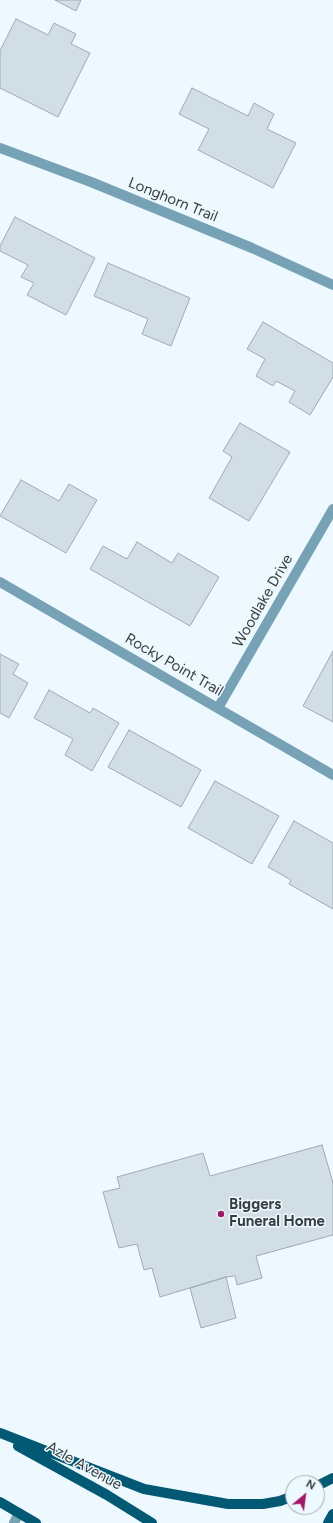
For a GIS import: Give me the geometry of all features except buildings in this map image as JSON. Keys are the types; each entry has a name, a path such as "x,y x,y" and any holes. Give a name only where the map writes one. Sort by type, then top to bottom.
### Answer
{"main road":[{"path":"0,1435 144,1489 228,1504 263,1504 285,1499"},
{"name":"Azle Avenue","path":"0,1435 107,1495 152,1523"},
{"path":"0,1502 36,1523"},
{"path":"328,1523 333,1514"}],"street":[{"name":"Longhorn Trail","path":"0,148 91,182 252,248 333,285"},
{"name":"Woodlake Drive","path":"218,708 333,509"},
{"name":"Rocky Point Trail","path":"0,582 333,775"},
{"path":"14,1523 19,1513"}],"place":[{"name":"Biggers Funeral Home","path":"221,1214"}]}
